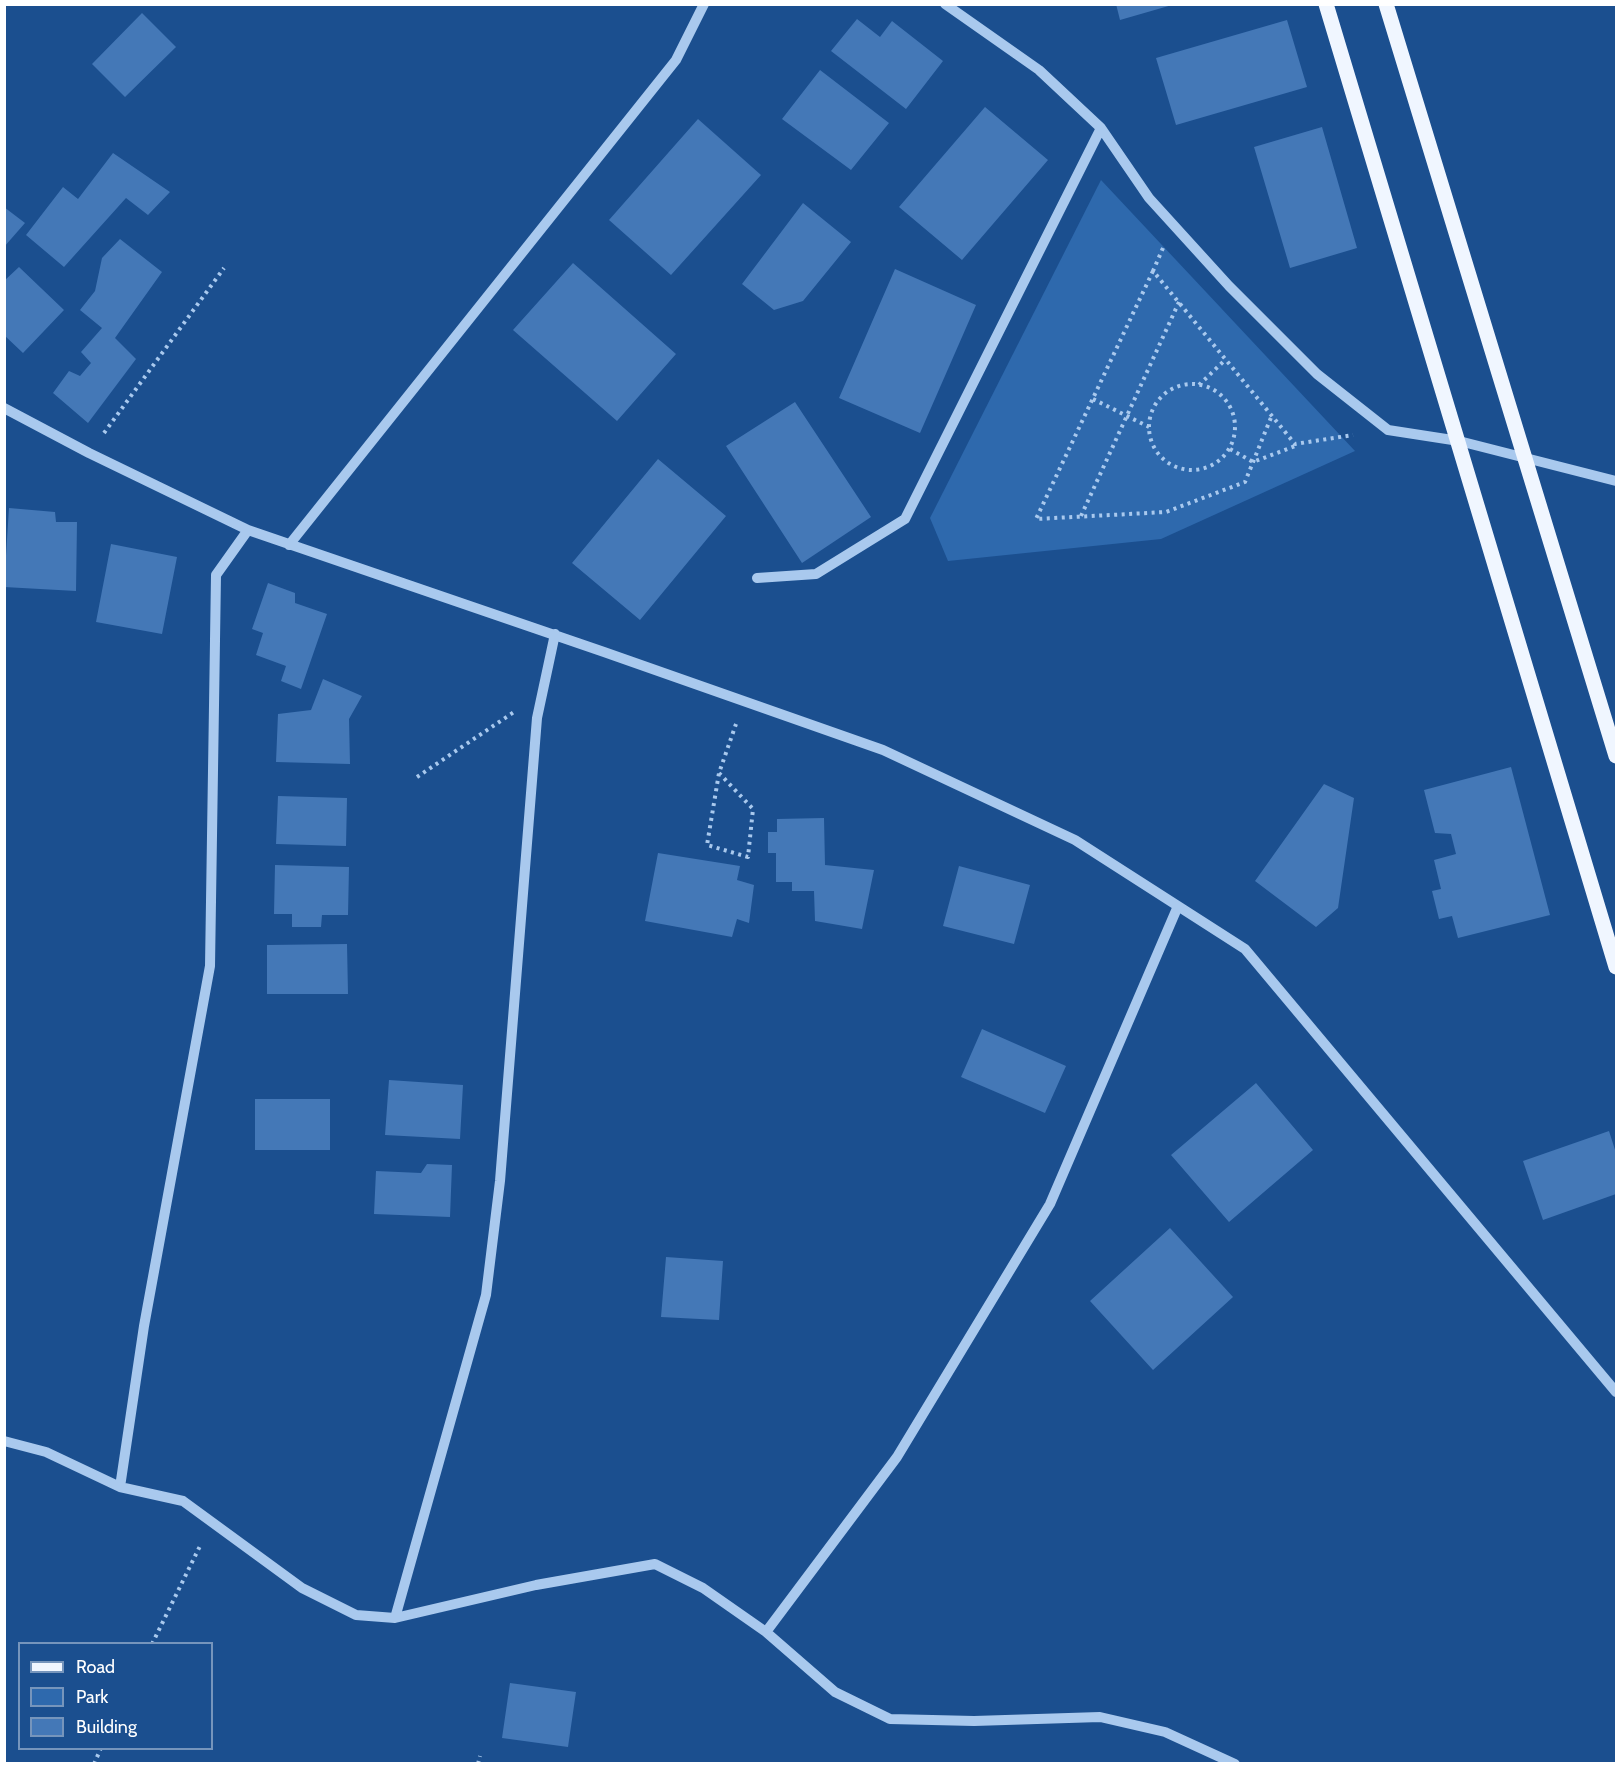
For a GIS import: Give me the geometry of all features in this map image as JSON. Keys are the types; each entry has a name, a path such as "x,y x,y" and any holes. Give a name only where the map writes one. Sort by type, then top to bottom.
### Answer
{"main road":[{"path":"1326,4 1617,967"},
{"path":"1386,4 1617,756"}],"street":[{"path":"289,545 676,60 704,4"},
{"path":"945,4 1039,70 1101,128 1149,198 1229,286 1317,374 1388,430 1459,441 1617,482"},
{"path":"757,578 816,574 904,519 1101,128"},
{"path":"4,408 89,453 248,530 555,634 883,750 1075,840 1245,949 1617,1392"},
{"path":"120,1487 144,1326 210,966 216,575 248,530"},
{"path":"395,1618 486,1295 500,1181 536,730 555,634"},
{"path":"766,1632 897,1457 1050,1204 1178,906"},
{"path":"4,1441 46,1452 120,1487 183,1501 302,1588 356,1615 395,1618 536,1585 655,1564 703,1588 766,1632 835,1692 890,1719 1100,1717 1165,1732 1235,1764"}],"path":[{"path":"1173,225 1154,271 1036,519 1166,512 1245,482 1272,415"},
{"path":"89,453 224,268"},
{"path":"1154,271 1295,444 1388,430"},
{"path":"1081,516 1179,302"},
{"path":"1199,385 1226,359"},
{"path":"1199,385 1208,387 1221,395 1230,406 1235,420 1235,435 1230,449 1220,460 1208,467 1194,470 1180,468 1168,463 1158,453 1149,427 1151,414 1157,402 1167,392 1180,386 1199,385"},
{"path":"1093,399 1149,427"},
{"path":"1253,462 1303,443"},
{"path":"1230,449 1253,462"},
{"path":"417,777 542,693"},
{"path":"719,773 753,809 748,857 707,845 719,773 744,701"},
{"path":"153,1642 212,1522"},
{"path":"94,1764 101,1750"},
{"path":"478,1764 480,1756"}],"green space":[{"path":"1101,180 1355,451 1161,539 948,561 930,518"}],"building":[{"path":"1116,4 1171,4 1172,5 1120,20"},
{"path":"142,13 176,47 125,97 92,64"},
{"path":"857,19 880,37 892,21 943,61 906,109 831,51"},
{"path":"1287,20 1307,87 1176,125 1156,58"},
{"path":"820,70 889,123 851,170 782,119"},
{"path":"985,107 1048,160 962,260 899,207"},
{"path":"698,119 761,175 671,275 609,220"},
{"path":"1322,127 1357,248 1290,268 1254,147"},
{"path":"113,153 170,192 148,215 126,198 64,267 26,235 63,187 78,199"},
{"path":"803,203 851,242 803,301 774,310 742,284"},
{"path":"4,207 25,223 4,247"},
{"path":"120,239 162,272 115,338 136,359 88,423 53,393 69,371 80,376 91,363 81,352 102,328 80,310 95,291 102,258"},
{"path":"573,263 676,354 617,421 513,330"},
{"path":"19,267 64,310 23,353 4,335 4,281"},
{"path":"895,269 976,305 920,433 839,398"},
{"path":"795,402 871,517 802,563 726,446"},
{"path":"658,459 726,516 640,620 572,563"},
{"path":"9,508 55,512 56,522 77,522 76,591 4,587"},
{"path":"111,544 177,557 162,634 96,622"},
{"path":"268,583 295,593 295,603 327,614 301,689 281,681 286,666 256,655 263,633 252,629"},
{"path":"323,679 362,696 349,719 350,764 276,762 278,714 311,710"},
{"path":"1511,767 1550,915 1458,938 1452,916 1439,919 1432,891 1441,889 1434,860 1456,854 1451,834 1435,833 1424,790"},
{"path":"1324,784 1354,798 1338,908 1316,927 1255,881"},
{"path":"278,796 347,798 346,846 276,844"},
{"path":"824,818 825,865 874,870 862,929 815,921 814,891 792,891 792,882 776,882 776,853 768,853 768,832 777,832 777,819"},
{"path":"658,853 740,866 737,880 754,885 749,923 737,919 732,937 645,921"},
{"path":"275,865 349,867 348,915 322,915 321,927 292,927 292,914 274,914"},
{"path":"959,866 1030,885 1014,944 943,926"},
{"path":"347,944 348,994 267,994 267,945"},
{"path":"982,1029 1066,1066 1045,1113 961,1077"},
{"path":"389,1080 463,1085 460,1139 385,1135"},
{"path":"1256,1083 1313,1150 1229,1222 1171,1155"},
{"path":"255,1099 330,1099 330,1150 255,1150"},
{"path":"1609,1131 1616,1153 1616,1194 1543,1220 1523,1161"},
{"path":"427,1164 452,1165 450,1217 374,1214 376,1171 421,1173"},
{"path":"1170,1228 1233,1297 1153,1370 1090,1301"},
{"path":"666,1257 723,1261 719,1320 661,1317"},
{"path":"510,1683 576,1692 568,1747 502,1738"}]}
